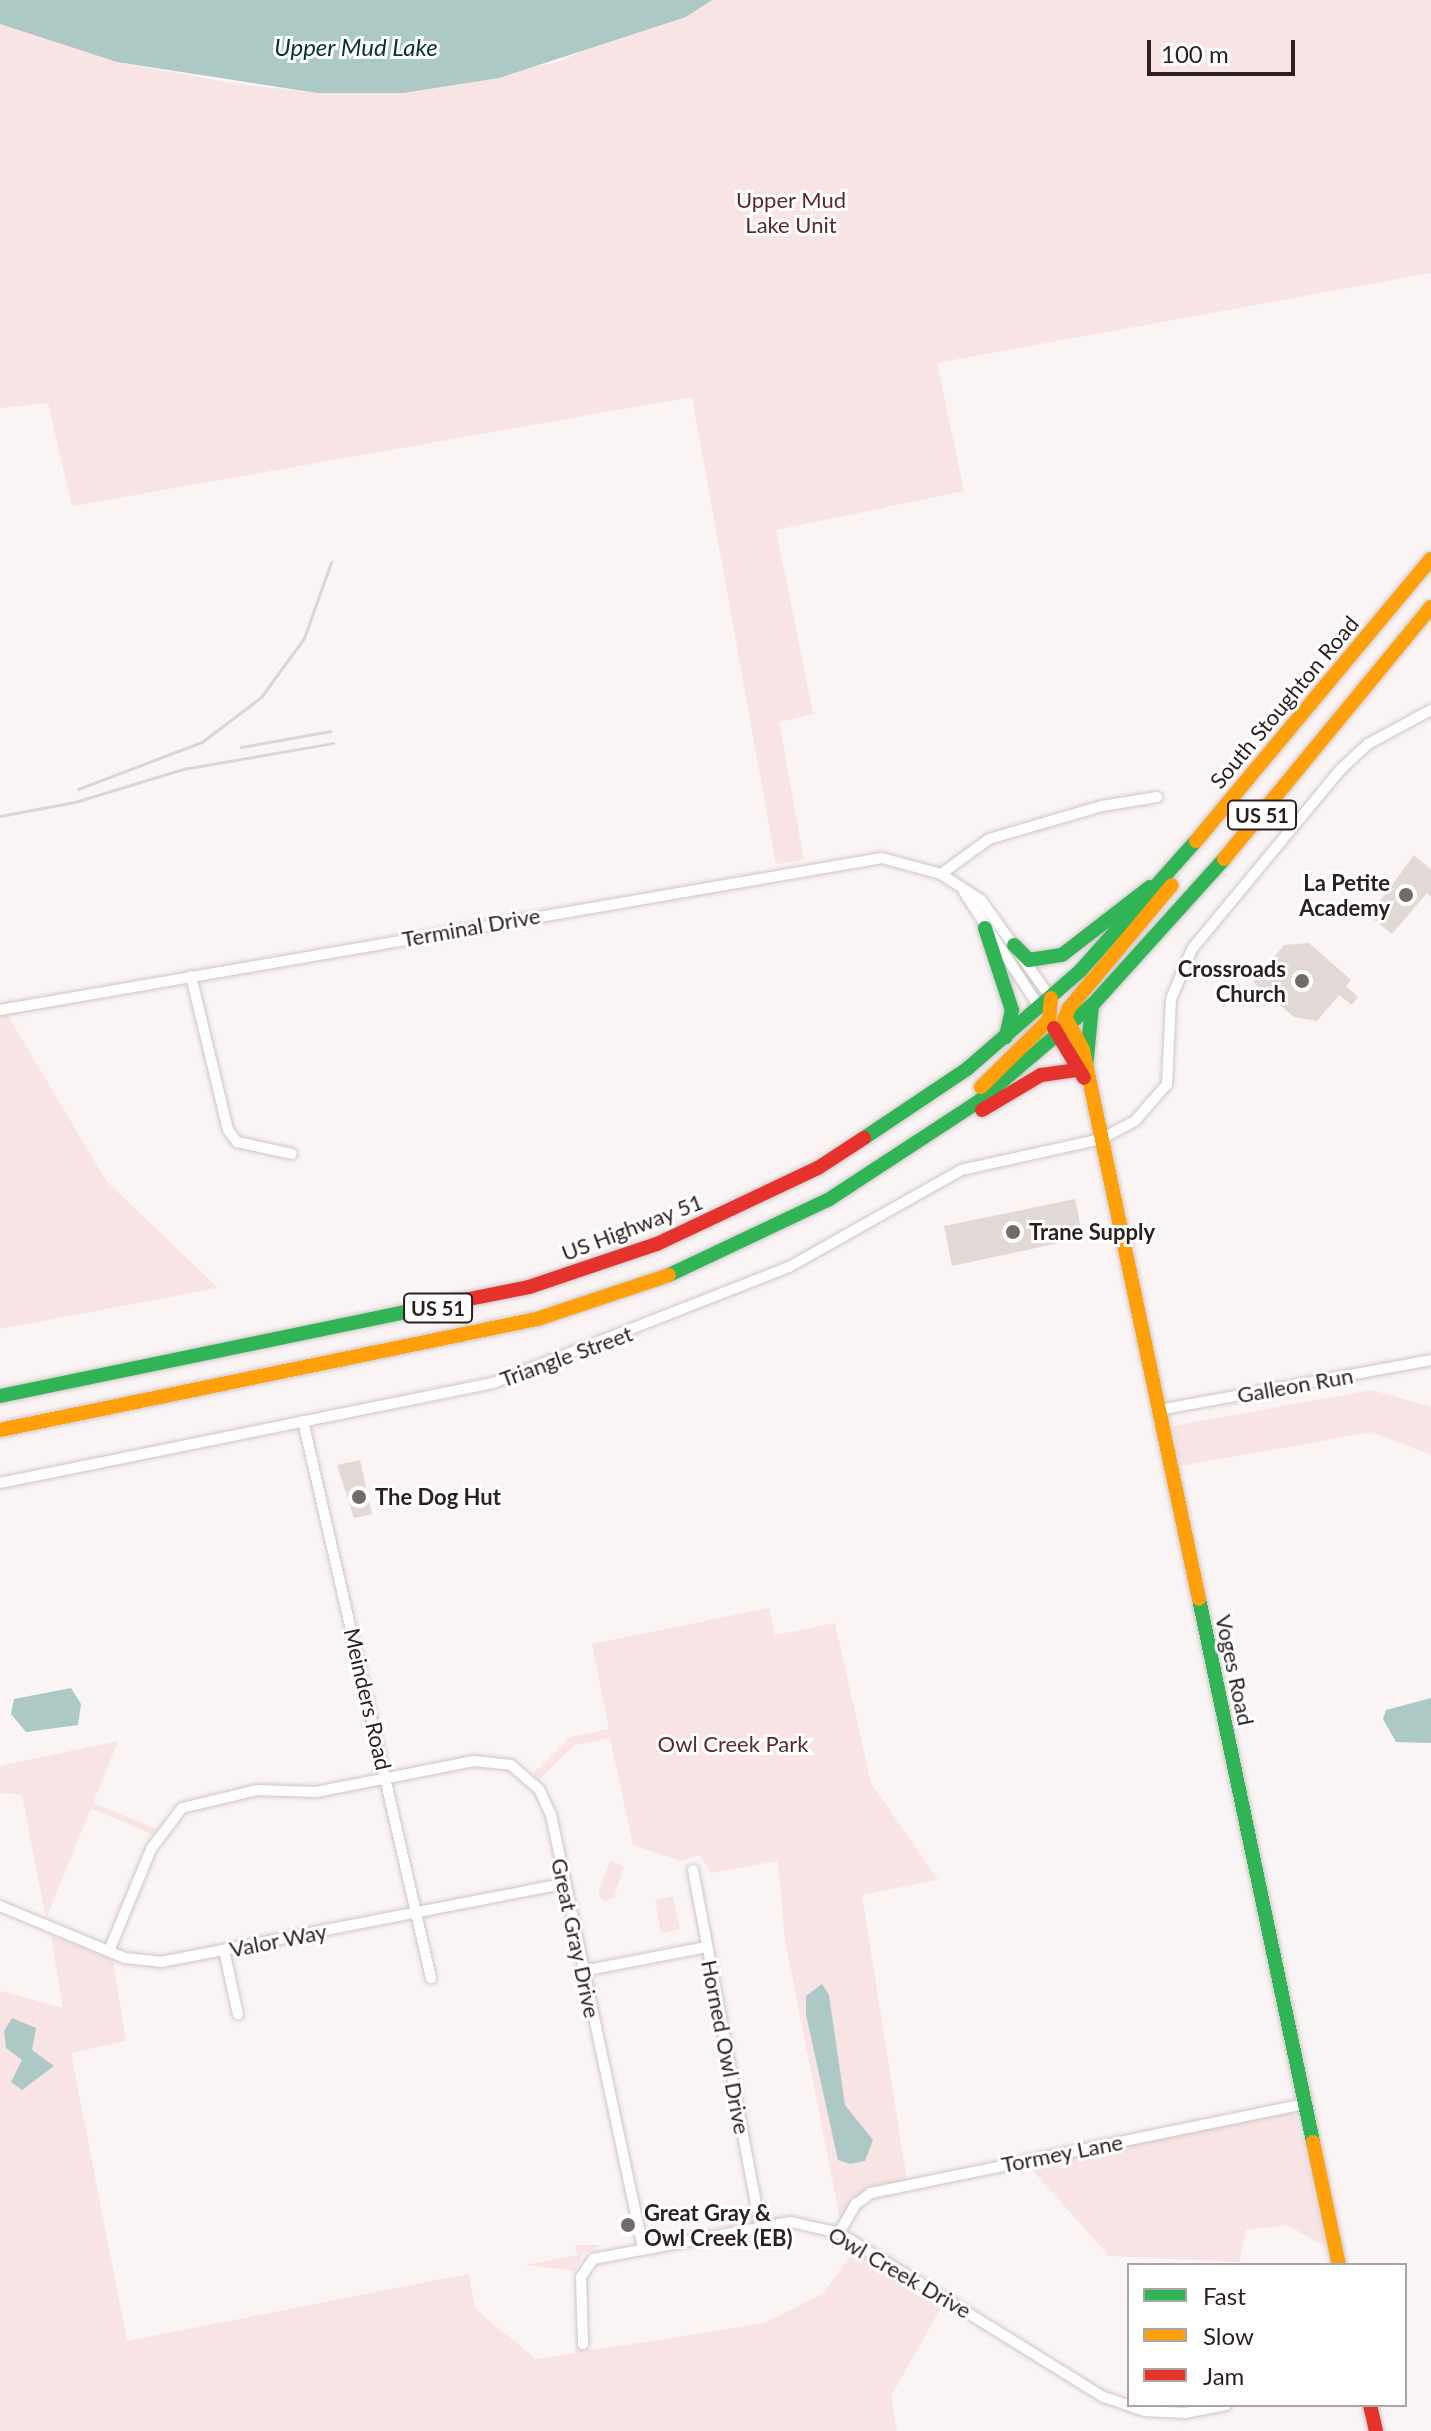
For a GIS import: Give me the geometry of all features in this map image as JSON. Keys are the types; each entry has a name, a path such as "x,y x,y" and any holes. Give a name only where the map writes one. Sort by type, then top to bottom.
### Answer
{"main road":[{"name":"South Stoughton Road","path":"1171,872 1431,559"},
{"name":"US 51","path":"0,1430 494,1330 581,1306 775,1228 928,1138 1092,1004 1186,905 1431,607"},
{"path":"1064,1026 1180,875 1182,858"},
{"path":"1014,945 1029,960 1062,955 1171,872"},
{"name":"US Highway 51","path":"0,1396 458,1304 615,1260 818,1168 931,1096 1047,1009 1171,872"},
{"path":"985,928 1012,1010 1006,1037"},
{"path":"928,1138 1041,1075 1082,1069 1092,1004"},
{"path":"941,1128 1047,1009"},
{"name":"Voges Road","path":"1047,1009 1064,1026"},
{"name":"Voges Road","path":"1047,1009 1064,1026 1090,1084 1339,2263"},
{"path":"1370,2407 1376,2431"}],"street":[{"name":"Triangle Street","path":"0,1483 457,1392 541,1367 789,1267 961,1170 1101,1139 1142,1116 1164,1093 1171,999 1192,949 1340,770 1368,744 1431,710"},
{"path":"941,874 989,839 1102,806 1157,797"},
{"name":"Terminal Drive","path":"0,1010 848,860 895,859 941,874 981,900 1014,945 1047,1009"},
{"name":"Terminal Drive","path":"963,891 985,928 1047,1009"},
{"path":"191,976 228,1130 237,1142 292,1154"},
{"name":"Galleon Run","path":"1159,1410 1431,1360"},
{"name":"Meinders Road","path":"303,1421 431,1978"},
{"name":"Great Gray Drive","path":"109,1951 157,1837 182,1808 257,1790 316,1792 487,1760 523,1773 548,1806 643,2248"},
{"name":"Horned Owl Drive","path":"693,1870 760,2224"},
{"name":"Valor Way","path":"0,1906 109,1951 161,1962 564,1884"},
{"path":"583,1971 707,1947"},
{"path":"224,1950 238,2015"},
{"name":"Tormey Lane","path":"839,2233 871,2193 1304,2104"},
{"name":"Owl Creek Drive","path":"583,2344 580,2288 586,2264 643,2248 760,2224 791,2222 839,2233 1104,2397 1127,2405"},
{"name":"Owl Creek Drive","path":"1133,2407 1145,2411 1185,2413 1216,2407"}],"green space":[{"name":"Upper Mud Lake Unit","path":"712,0 1431,0 1431,273 937,363 964,491 776,530 813,714 779,722 804,860 776,864 692,397 72,506 48,403 0,408 0,24 117,62 237,84 317,93 403,93 558,62 615,37 686,17"},
{"path":"7,1014 107,1182 218,1288 0,1329 0,1015"},
{"path":"1372,1390 1431,1407 1431,1455 1372,1432 1181,1466 1172,1426"},
{"name":"Owl Creek Park","path":"769,1608 775,1635 835,1623 871,1783 938,1880 862,1895 907,2181 866,2189 840,2219 785,1940 778,1861 711,1873 699,1855 681,1861 633,1845 610,1738 574,1745 539,1780 533,1774 570,1737 609,1729 592,1644"},
{"path":"118,1741 93,1803 156,1829 152,1834 91,1808 46,1919 22,1795 0,1793 0,1766"},
{"path":"610,1860 624,1867 614,1897 605,1902 598,1894"},
{"path":"673,1896 680,1929 661,1933 655,1900"},
{"path":"51,1936 113,1960 126,2041 71,2053 127,2341 468,2274 476,2310 536,2359 575,2353 576,2345 594,2350 765,2323 822,2294 855,2250 942,2306 891,2396 897,2431 0,2431 0,1991 63,2008"},
{"path":"1290,2111 1297,2117 1326,2247 1287,2225 1246,2230 1239,2262 1109,2256 1028,2165"},
{"path":"575,2245 602,2245 583,2254 575,2271 525,2265 577,2255"}],"water":[{"name":"Upper Mud Lake","path":"0,0 712,0 686,17 499,78 403,93 317,93 117,62 0,24"},
{"path":"71,1688 81,1704 78,1725 26,1732 11,1714 14,1699"},
{"path":"1431,1698 1431,1743 1396,1742 1383,1719 1386,1710"},
{"path":"822,1984 829,1995 845,2105 873,2140 865,2161 850,2164 838,2160 806,2015 806,1996"},
{"path":"12,2018 36,2028 32,2050 54,2066 22,2090 11,2082 22,2060 6,2048 4,2031"}],"building":[{"name":"La Petite Academy","path":"1414,855 1431,870 1431,897 1427,893 1392,934 1369,916"},
{"name":"Crossroads Church","path":"1309,943 1351,980 1346,986 1358,997 1352,1005 1339,995 1317,1021 1294,1017 1267,994 1261,1001 1254,997 1261,989 1253,982 1284,945"},
{"name":"Trane Supply","path":"1075,1199 1083,1238 952,1266 944,1226"},
{"name":"The Dog Hut","path":"360,1460 372,1514 354,1518 337,1465"}],"railway":[{"path":"78,789 202,742 261,697 304,638 331,562"},
{"path":"241,747 331,731"},
{"path":"0,816 75,802 183,769 333,743"}],"traffic: fast":[{"path":"864,1138 967,1069 1080,971 1196,841"},
{"path":"669,1275 828,1200 978,1102 1095,1002 1224,859"},
{"path":"1014,945 1029,960 1062,955 1150,887"},
{"path":"985,928 1012,1010 1006,1037"},
{"path":"1086,1067 1092,1006"},
{"path":"0,1396 459,1301"},
{"path":"1199,1599 1313,2142"}],"traffic: slow":[{"path":"1196,841 1431,559"},
{"path":"1224,859 1431,607"},
{"path":"1059,1034 1069,1008 1172,885"},
{"path":"981,1087 1049,1020 1051,998"},
{"path":"1065,1017 1083,1050 1199,1599"},
{"path":"0,1430 537,1319 669,1275"},
{"path":"1313,2142 1339,2263"}],"traffic: jam":[{"path":"1054,1028 1084,1078"},
{"path":"982,1110 1041,1075 1078,1070"},
{"path":"459,1301 529,1287 657,1244 818,1168 864,1138"},
{"path":"1370,2407 1376,2431"}],"place":[{"name":"La Petite Academy","path":"1406,895"},
{"name":"Crossroads Church","path":"1302,981"},
{"name":"Trane Supply","path":"1013,1232"},
{"name":"The Dog Hut","path":"359,1497"},
{"name":"Great Gray & Owl Creek (EB)","path":"628,2225"}]}
